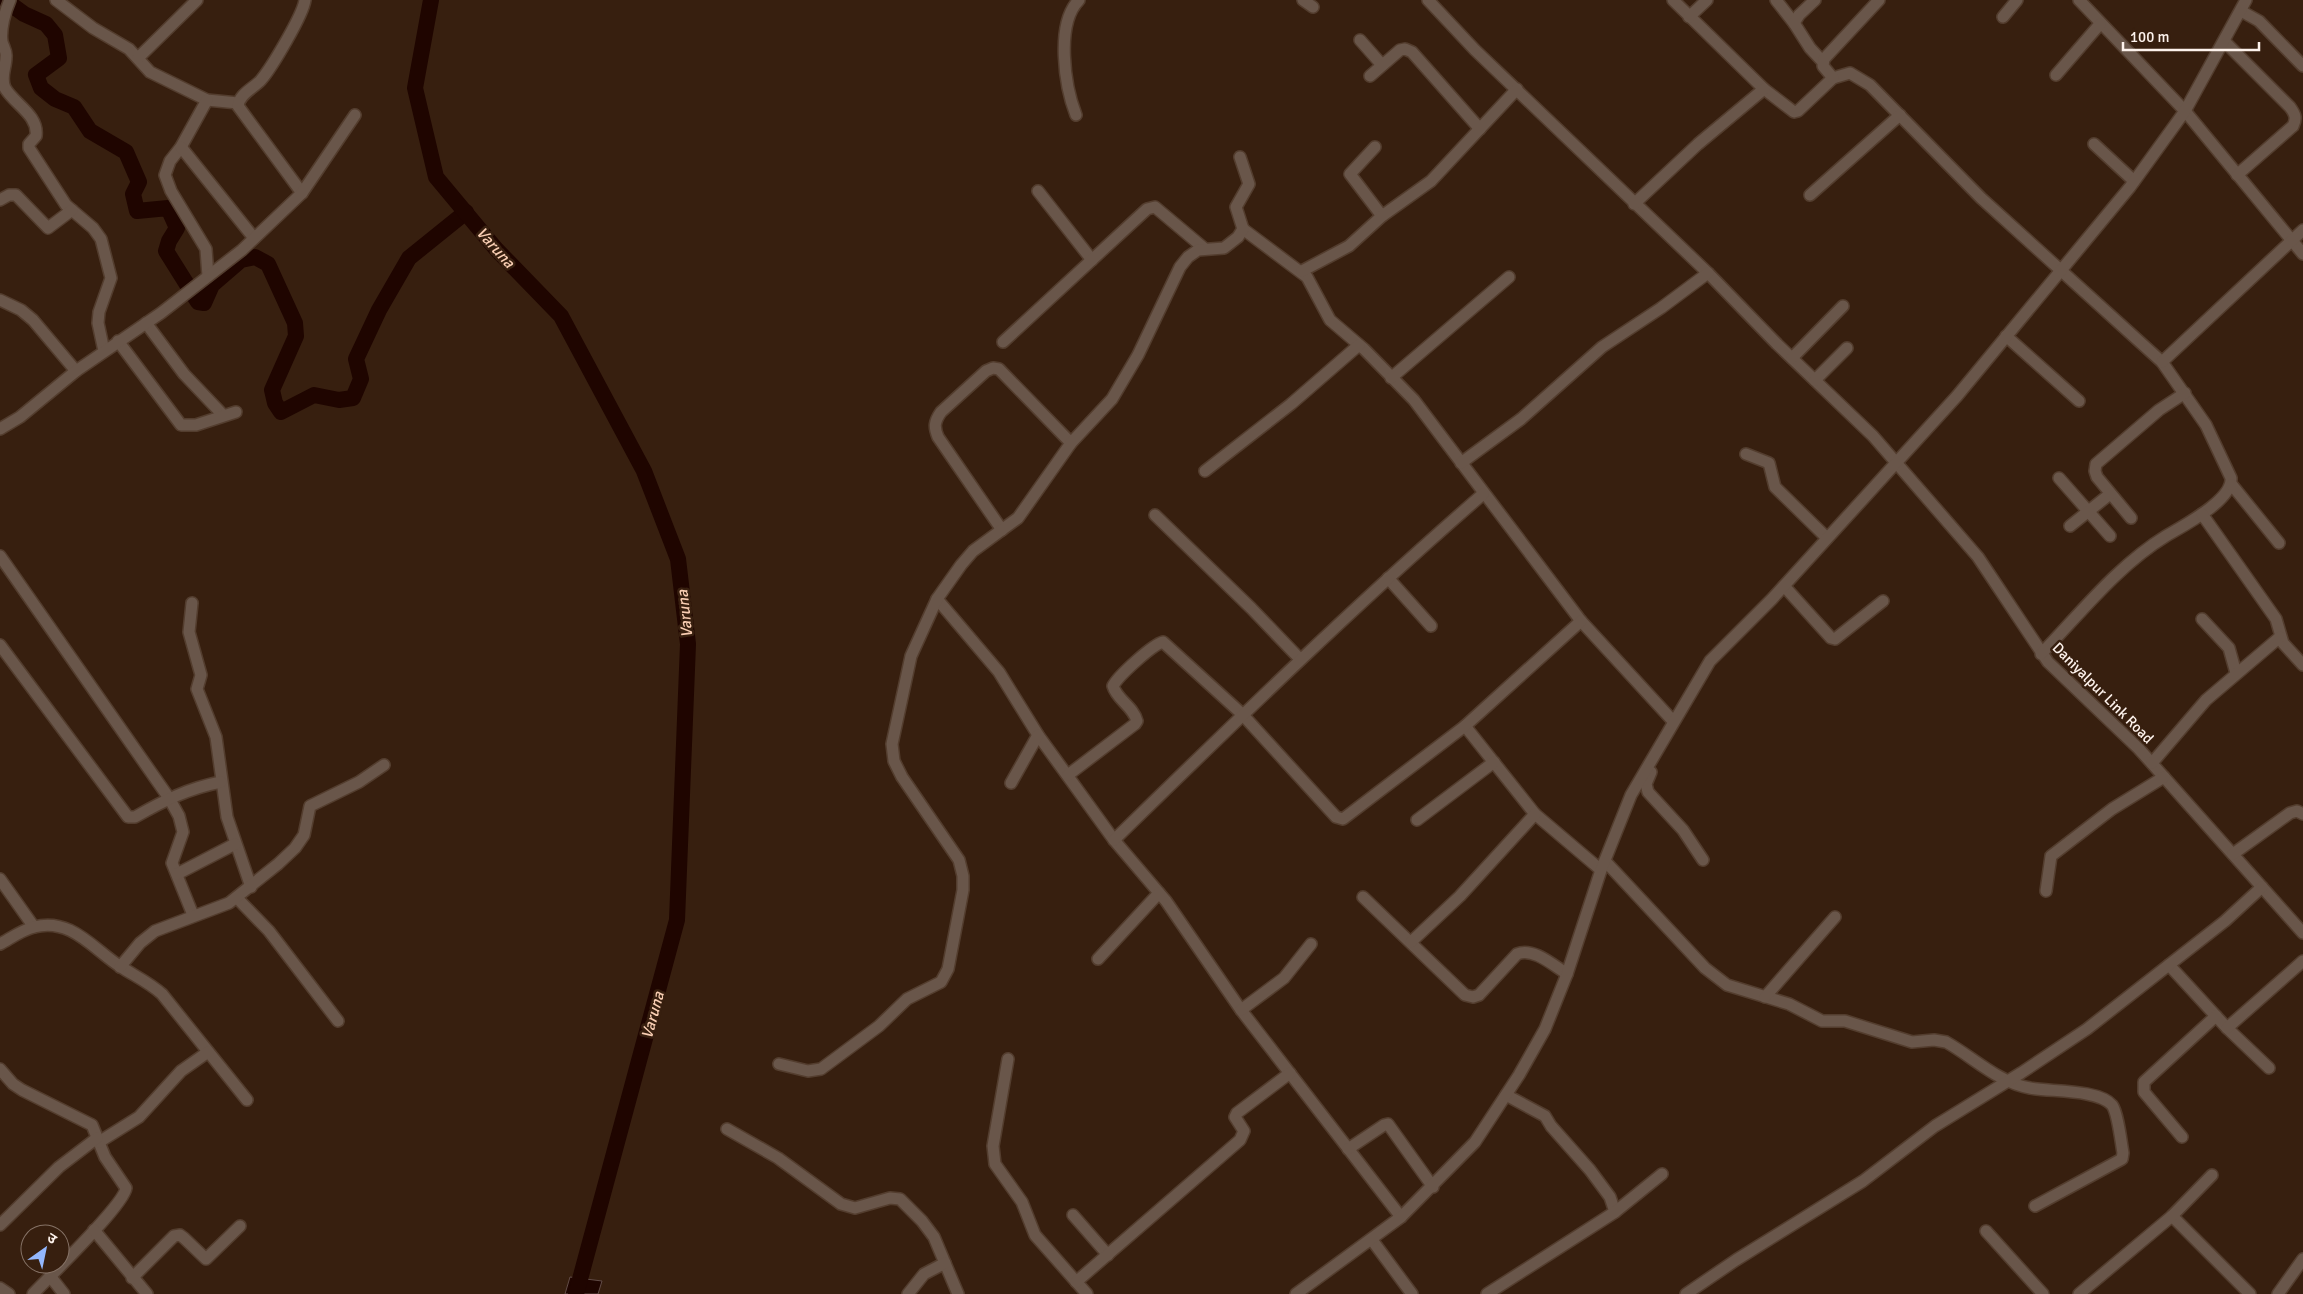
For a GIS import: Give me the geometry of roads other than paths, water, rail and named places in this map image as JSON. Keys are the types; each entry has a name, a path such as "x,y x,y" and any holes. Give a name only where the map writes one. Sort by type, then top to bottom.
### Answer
{"street":[{"path":"56,0 94,28 129,49 150,72 207,100 238,102 266,74 294,25 305,0"},
{"path":"138,58 196,0"},
{"path":"1076,115 1063,58 1071,15 1079,0"},
{"name":"Daniyalpur Link Road","path":"1428,0 1441,16 1634,204 1708,273 1873,436 1978,557 2041,654 2108,717 2152,763 2303,933"},
{"path":"1673,0 1764,89 1794,112 1798,111 1833,78 1850,73 1862,79 1974,191 2162,362 2185,394 2215,442 2231,478 2232,485 2279,543"},
{"path":"1689,17 1708,0"},
{"path":"1776,0 1833,78"},
{"path":"1794,23 1799,15 1815,0"},
{"path":"1822,62 1879,0"},
{"path":"2003,17 2017,0"},
{"path":"2079,0 2185,111 2303,254"},
{"path":"1296,1294 1401,1217 1476,1142 1545,1029 1603,866 1631,795 1710,661 1784,586 1896,464 2006,336 2134,181 2185,111 2225,42 2246,0"},
{"path":"9,2 2,36 6,59 1,74 5,88 29,114 34,124 36,136 29,144 29,148 59,196 98,233 111,273 98,323 104,351"},
{"path":"2240,11 2259,21 2303,66"},
{"path":"2056,75 2100,24"},
{"path":"1360,40 1382,65"},
{"path":"2225,42 2290,107 2295,114 2296,120 2293,126 2238,176"},
{"path":"1370,76 1400,50 1405,49 1412,52 1480,129"},
{"path":"1634,204 1698,144 1764,89"},
{"path":"1302,271 1349,246 1382,216 1431,181 1517,90"},
{"path":"203,280 206,248 166,180 165,175 170,161 181,147 207,100"},
{"path":"238,102 240,110 302,193"},
{"path":"0,430 20,417 76,371 161,313 254,238 302,193 355,115"},
{"path":"1810,195 1900,115"},
{"path":"2094,144 2134,181"},
{"path":"181,147 254,238"},
{"path":"1376,147 1350,174 1382,216"},
{"path":"1240,157 1249,184 1236,207 1244,229 1302,271 1312,284 1330,320 1359,345 1414,400 1483,494 1581,621 1673,721"},
{"path":"1038,191 1092,260"},
{"path":"0,200 9,195 16,196 48,228 72,210"},
{"path":"1003,342 1151,207 1155,207 1205,249"},
{"path":"779,1064 808,1071 821,1069 879,1026 907,999 935,986 946,976 962,890 962,868 959,860 902,776 894,760 892,744 911,656 937,599 973,551 1018,518 1071,443 1112,399 1138,355 1180,267 1188,256 1198,250 1224,248 1238,237 1244,229"},
{"path":"2162,362 2303,230"},
{"path":"1462,463 1521,419 1602,347 1661,308 1708,273"},
{"path":"1392,378 1509,277"},
{"path":"0,300 20,310 33,320 76,371"},
{"path":"1792,358 1843,306"},
{"path":"146,323 184,374 223,415"},
{"path":"2006,336 2079,401"},
{"path":"118,341 181,425 196,425 236,412"},
{"path":"1205,471 1292,404 1359,345"},
{"path":"1815,380 1847,348"},
{"path":"1002,530 938,437 934,427 935,420 941,412 986,371 993,368 999,369 1071,443"},
{"path":"2131,518 2098,477 2095,471 2096,464 2159,410 2185,394"},
{"path":"1746,454 1768,463 1775,487 1827,538"},
{"path":"2059,478 2110,536"},
{"path":"2041,654 2131,561 2164,537 2202,514 2228,491 2232,485"},
{"path":"1114,840 1300,659 1483,494"},
{"path":"2070,526 2110,494"},
{"path":"2202,514 2276,619 2280,637 2303,665"},
{"path":"1155,515 1251,608 1300,659"},
{"path":"0,556 169,798 179,816 183,832 182,841 172,857 172,863 193,915"},
{"path":"1388,578 1431,626"},
{"path":"1784,586 1831,638 1835,639 1883,601"},
{"path":"937,599 999,672 1038,735 1114,840 1159,892 1241,1010 1401,1217"},
{"path":"192,603 189,632 201,675 197,690 216,737 221,782 235,844 251,887"},
{"path":"2202,619 2229,648 2236,673"},
{"path":"1068,775 1135,724 1137,721 1134,713 1117,694 1113,686 1118,679 1159,643 1167,644 1242,714 1326,808 1340,819 1348,816 1380,789 1465,726 1581,621"},
{"path":"2152,763 2206,700 2280,637"},
{"path":"0,645 128,817 135,817 169,798 199,787 221,782"},
{"path":"1465,726 1536,814 1603,866 1714,977 1739,990 1789,1004 1822,1021 1845,1020 1906,1042 1934,1040 1946,1042 2014,1078 2024,1087 2097,1097 2110,1103 2114,1111 2123,1153 2122,1159 2035,1206"},
{"path":"1011,783 1038,735"},
{"path":"1656,751 1646,788 1683,830 1703,860"},
{"path":"1416,820 1494,762"},
{"path":"120,967 140,943 155,931 193,915 220,907 237,898 278,864 300,842 304,835 310,806 359,782 384,765"},
{"path":"2046,891 2051,856 2112,809 2164,777"},
{"path":"2233,854 2290,813 2297,811 2303,814"},
{"path":"1411,942 1460,896 1536,814"},
{"path":"177,874 235,844"},
{"path":"0,879 34,927"},
{"path":"1686,1294 1863,1181 1935,1126 2014,1078 2087,1029 2225,921 2262,887"},
{"path":"1098,959 1159,892"},
{"path":"1363,897 1465,996 1473,997 1480,995 1518,954 1524,951 1531,953 1566,974"},
{"path":"237,898 269,931 338,1021"},
{"path":"1765,997 1835,917"},
{"path":"0,944 34,927 44,925 67,928 76,933 120,967 149,983 162,994 248,1100"},
{"path":"1241,1010 1284,978 1311,944"},
{"path":"2227,1028 2303,960"},
{"path":"2169,966 2227,1028 2269,1068"},
{"path":"2182,1137 2148,1097 2143,1086 2144,1082 2216,1016"},
{"path":"0,1225 59,1167 98,1140 138,1117 181,1071 208,1052"},
{"path":"1008,1059 993,1146 996,1164 1022,1202 1035,1234 1087,1294"},
{"path":"0,1069 13,1084 22,1090 92,1126 105,1157 126,1188 123,1196 94,1230 32,1294"},
{"path":"1076,1282 1240,1140 1244,1131 1235,1117 1290,1073"},
{"path":"1506,1095 1545,1116 1551,1126 1590,1170 1610,1197 1615,1212"},
{"path":"1348,1149 1388,1124 1433,1187"},
{"path":"727,1129 778,1158 841,1204 855,1208 890,1198 900,1199 928,1228 958,1294"},
{"path":"1487,1294 1615,1212 1662,1174"},
{"path":"2079,1294 2172,1216 2212,1175"},
{"path":"1073,1215 1108,1255"},
{"path":"2172,1216 2250,1294"},
{"path":"132,1278 174,1236 180,1235 206,1259 240,1226"},
{"path":"94,1230 146,1294"},
{"path":"1986,1231 2043,1294"},
{"path":"1372,1240 1412,1294"},
{"path":"2278,1294 2303,1259"},
{"path":"908,1294 924,1274 945,1263"},
{"path":"50,1276 64,1294"},
{"path":"0,1288 9,1294"}],"waterway":[{"path":"5,0 24,14 46,24 55,35 59,58 36,75 41,88 55,99 74,107 90,131 126,152 139,182 133,194 137,211 168,208 177,228 169,241 166,251 198,302 204,303 212,285 241,260 255,257 268,264 295,323 296,336 272,390 275,403 281,412 314,395 339,400 353,398 361,379 356,359 379,310 409,258 466,212"},
{"name":"Varuna","path":"431,0 415,88 436,177 496,249 561,316 644,471 678,559 688,644 677,920 576,1294"}]}
